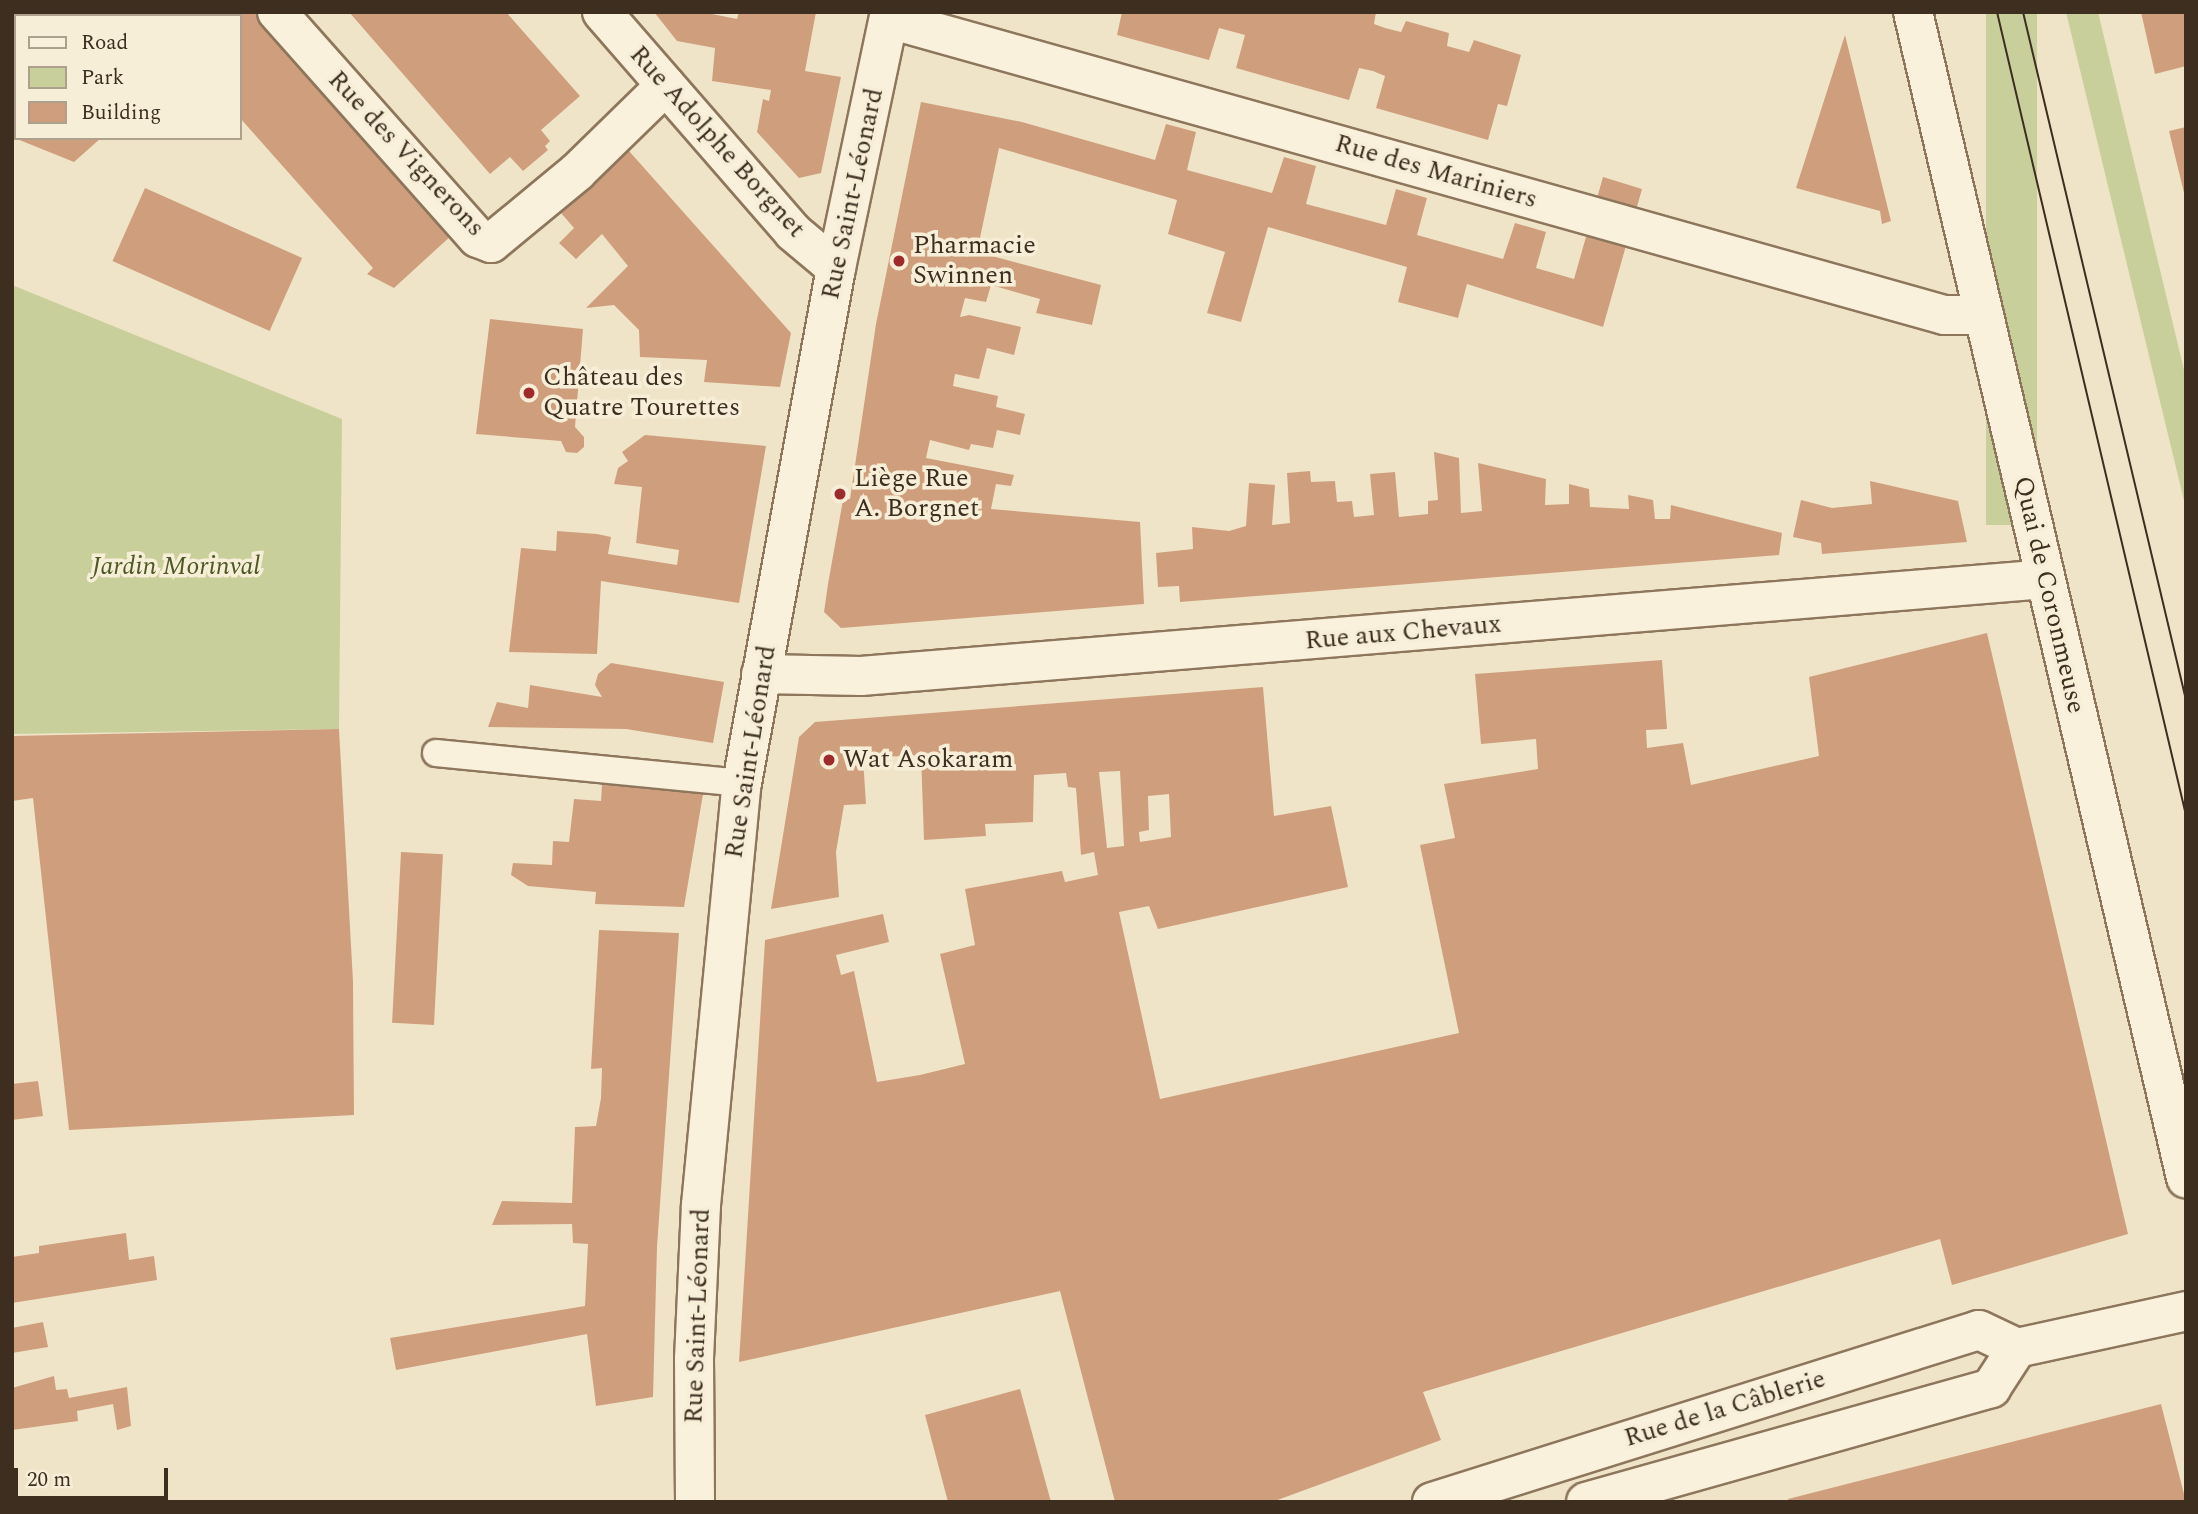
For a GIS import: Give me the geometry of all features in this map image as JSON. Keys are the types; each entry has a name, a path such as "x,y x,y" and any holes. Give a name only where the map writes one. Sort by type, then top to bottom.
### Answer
{"street":[{"name":"Rue des Vignerons","path":"277,12 478,239 492,243 577,172 666,85"},
{"name":"Rue Adolphe Borgnet","path":"602,12 793,232 836,268"},
{"name":"Quai de Coronmeuse","path":"1913,12 2186,1178"},
{"name":"Rue des Mariniers","path":"890,15 1944,314 1984,315"},
{"name":"Rue Saint-Léonard","path":"695,1502 694,1359 701,1205 742,783 836,268 890,15"},
{"name":"Rue aux Chevaux","path":"761,674 861,676 2045,579"},
{"path":"2017,1348 2186,1311"},
{"name":"Rue de la Câblerie","path":"1432,1502 1979,1330 2017,1348 1991,1388 1586,1502"}],"lane":[{"path":"436,753 742,783"}],"green space":[{"path":"1986,12 2037,12 2037,525 1986,525"},
{"path":"2066,12 2098,12 2186,378 2186,509"},
{"name":"Jardin Morinval","path":"12,285 342,419 339,729 12,734"}],"building":[{"path":"256,12 453,234 394,288 367,274 373,268 242,120 242,14 140,14"},
{"path":"349,12 506,12 580,96 541,130 550,141 545,146 548,150 523,171 510,157 490,174"},
{"path":"654,12 702,12 737,19 739,12 816,12 805,71 841,77 821,173 799,178 757,132 763,99 769,101 771,90 712,81 715,48 677,41"},
{"path":"1122,12 1376,12 1374,24 1385,28 1401,32 1406,21 1449,33 1447,46 1469,52 1474,40 1521,55 1507,106 1498,104 1488,140 1376,108 1385,76 1373,71 1359,68 1349,100 1236,68 1245,35 1219,28 1209,60 1117,35"},
{"path":"2141,12 2186,12 2186,66 2155,74"},
{"path":"1845,35 1891,221 1882,224 1880,211 1796,188"},
{"path":"921,102 1022,122 1155,160 1166,124 1196,132 1187,170 1272,193 1284,157 1316,166 1306,204 1386,225 1396,189 1427,198 1417,235 1503,259 1515,223 1546,232 1536,268 1574,279 1603,177 1642,189 1603,327 1467,284 1458,318 1398,302 1407,267 1268,227 1241,322 1207,313 1225,252 1168,234 1177,200 999,148 977,252 1101,285 1092,325 1036,313 1040,299 991,285 986,302 965,298 960,317 969,315 1021,327 1014,355 987,348 979,379 955,374 953,386 998,396 996,407 1025,414 1020,435 997,430 993,448 971,444 969,450 930,440 926,458 1014,475 1011,486 996,484 991,509 1140,522 1144,604 841,628 824,612 828,584 843,500 850,499 876,324"},
{"path":"2186,127 2186,197 2185,197 2169,131"},
{"path":"19,140 99,140 74,162"},
{"path":"629,151 791,333 780,387 704,382 707,360 640,357 639,330 614,305 586,308 628,266 602,234 576,259 559,243 574,228 561,213"},
{"path":"145,188 302,258 270,331 112,261"},
{"name":"Château des Quatre Tourettes","path":"490,319 583,329 575,427 584,437 584,447 577,453 566,452 561,441 476,434"},
{"path":"645,435 766,446 739,603 601,581 597,654 509,652 521,548 556,551 557,531 597,534 611,537 608,554 677,565 679,550 636,543 642,487 614,484 618,468 628,461 622,452"},
{"path":"1434,452 1459,458 1461,513 1482,511 1478,463 1546,479 1545,505 1569,504 1569,484 1589,489 1590,507 1629,509 1628,495 1653,500 1655,519 1670,519 1671,505 1782,533 1779,555 1180,602 1179,586 1158,587 1156,553 1193,549 1192,527 1229,531 1246,526 1249,483 1275,485 1272,525 1290,523 1287,473 1310,471 1311,482 1335,481 1337,502 1352,501 1354,517 1374,515 1370,474 1395,472 1399,517 1428,514 1428,501 1438,500"},
{"path":"1870,481 1958,501 1967,542 1822,554 1821,543 1793,537 1801,500 1832,508 1872,504"},
{"path":"1987,633 2128,1234 1952,1285 1940,1239 1423,1392 1441,1440 1272,1502 1115,1502 1060,1291 739,1362 765,940 883,914 889,942 836,955 841,975 854,971 877,1082 920,1075 965,1064 940,954 975,945 965,889 1062,871 1065,882 1098,875 1094,852 1081,855 1076,788 1068,787 1066,773 1034,775 1033,822 985,824 986,836 924,840 921,755 863,758 866,804 844,805 836,852 839,897 771,909 799,737 815,722 1263,687 1274,816 1331,806 1348,887 1158,929 1149,906 1119,912 1160,1099 1459,1033 1420,845 1455,838 1444,784 1538,769 1536,739 1481,744 1475,674 1662,660 1667,729 1646,730 1647,748 1683,743 1691,785 1819,756 1809,677","holes":["1120,771 1124,846 1107,848 1099,772","1169,794 1171,837 1140,842 1139,832 1149,830 1148,796"]},
{"path":"611,663 724,682 713,743 626,729 488,727 497,702 528,708 530,685 602,697 595,685 598,674"},
{"path":"339,729 353,981 354,1115 69,1130 33,798 12,801 12,736"},
{"path":"602,784 659,785 703,794 684,907 595,904 596,892 528,886 511,875 513,863 552,865 553,841 569,842 574,799 601,801"},
{"path":"401,852 443,854 434,1025 392,1023"},
{"path":"599,930 679,933 657,1247 653,1397 596,1406 587,1334 396,1370 390,1338 585,1306 588,1244 573,1243 572,1224 492,1225 502,1201 572,1203 575,1127 596,1126 601,1098 602,1068 591,1069"},
{"path":"38,1081 43,1116 12,1120 12,1084"},
{"path":"126,1233 129,1260 154,1256 157,1280 12,1303 12,1257 39,1253 39,1246"},
{"path":"43,1322 48,1347 12,1353 12,1328"},
{"path":"54,1376 56,1390 67,1389 69,1398 127,1387 131,1426 117,1430 113,1404 77,1411 78,1421 12,1430 12,1388"},
{"path":"1020,1389 1051,1502 948,1502 925,1415"},
{"path":"2161,1404 2186,1502 1789,1502 1788,1499"}],"tram line":[{"path":"1997,12 2186,815"},
{"path":"2023,12 2186,700"}],"place":[{"name":"Pharmacie Swinnen","path":"899,261"},
{"name":"Château des Quatre Tourettes","path":"529,393"},
{"name":"Liège Rue A. Borgnet","path":"840,494"},
{"name":"Wat Asokaram","path":"829,760"}]}
